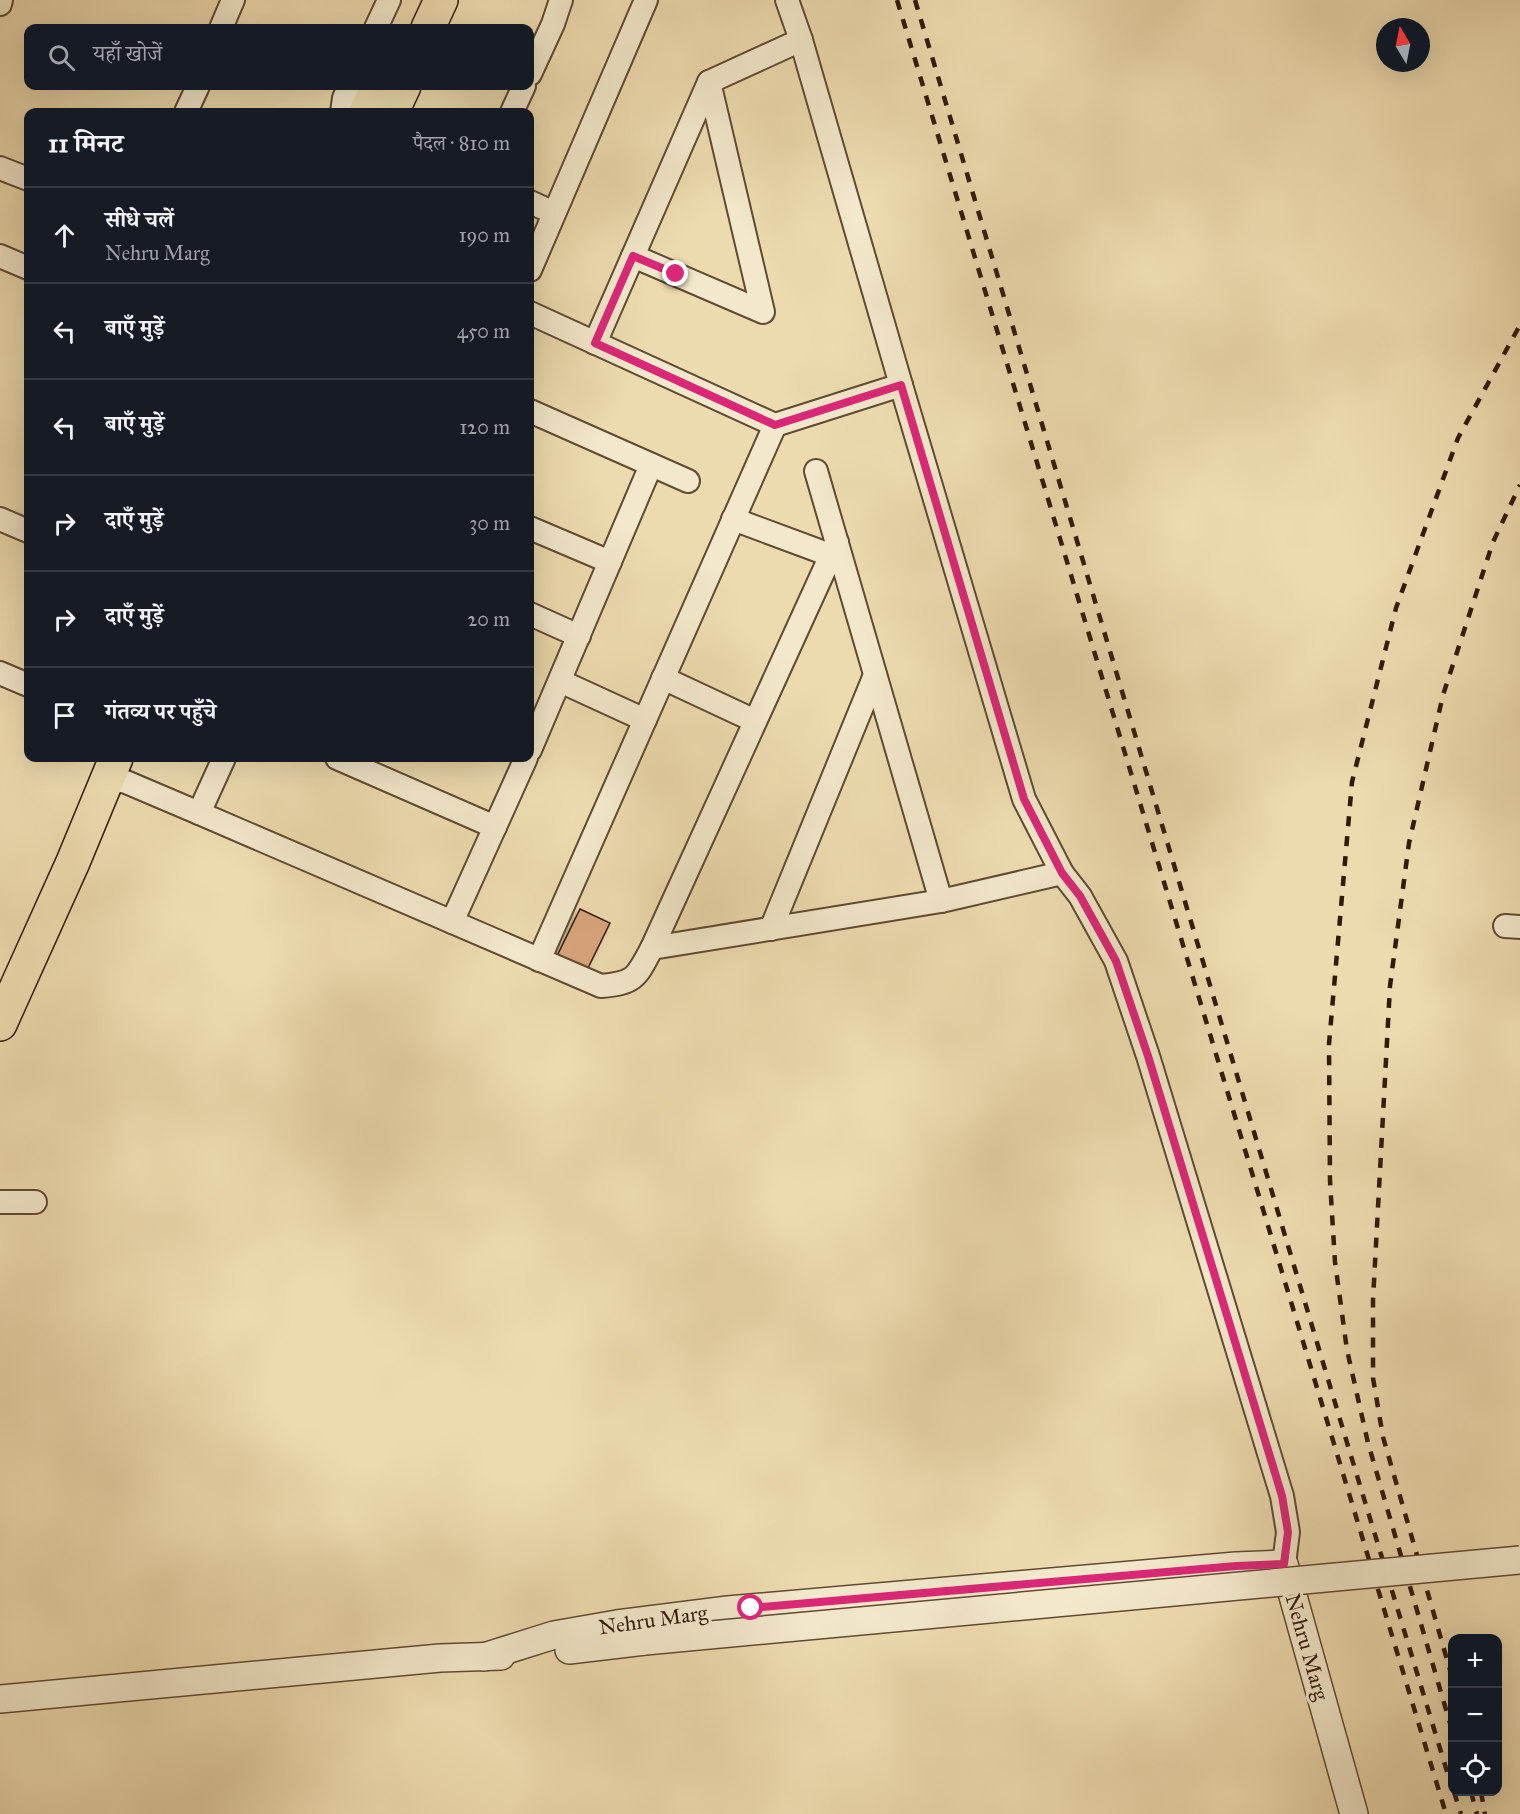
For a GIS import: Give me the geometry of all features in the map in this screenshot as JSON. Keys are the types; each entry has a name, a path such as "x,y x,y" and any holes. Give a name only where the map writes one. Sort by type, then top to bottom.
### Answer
{"main road":[{"path":"406,24 416,0"},
{"path":"430,24 441,0"},
{"path":"366,103 395,90"},
{"path":"0,975 57,851 106,765"},
{"path":"0,1024 73,862 106,765"}],"street":[{"path":"224,24 233,0"},
{"path":"378,24 389,0"},
{"path":"534,65 561,0"},
{"path":"534,260 646,0"},
{"path":"787,0 801,40 1024,799 1062,873 1080,896 1116,961 1148,1056 1282,1496 1288,1532 1284,1564"},
{"path":"595,343 709,82 801,40"},
{"path":"633,256 763,312 709,82"},
{"path":"188,108 196,90"},
{"path":"514,108 522,90"},
{"path":"0,168 24,177"},
{"path":"534,204 554,213"},
{"path":"0,256 24,266"},
{"path":"534,315 775,425 901,385"},
{"path":"534,413 688,481"},
{"path":"539,960 775,425"},
{"path":"534,736 560,681 651,465"},
{"path":"816,471 834,548 876,675 941,901"},
{"path":"0,519 24,529"},
{"path":"733,519 834,548"},
{"path":"534,530 610,562"},
{"path":"106,765 126,782 539,960 601,986 624,984 638,974 651,948 834,548"},
{"path":"534,616 579,636"},
{"path":"0,673 24,683"},
{"path":"771,929 876,675"},
{"path":"663,678 755,720"},
{"path":"560,681 645,720"},
{"path":"199,813 222,762"},
{"path":"346,762 495,827"},
{"path":"452,922 524,762"},
{"path":"651,948 941,901 1062,873"},
{"path":"0,1202 34,1202"},
{"path":"0,1700 1520,1560"},
{"name":"Nehru Marg","path":"484,1657 554,1635 617,1624 728,1610 1236,1566 1284,1564 1354,1814"}],"building":[{"path":"580,909 610,923 587,970 557,956"}],"railway":[{"path":"897,0 1446,1814"},
{"path":"915,0 1448,1775"},
{"path":"1448,1716 1368,1443 1347,1350 1335,1262 1330,1181 1329,1044 1352,782 1396,608 1458,438 1520,325"},
{"path":"1448,1663 1383,1437 1373,1378 1373,1300 1390,986 1409,843 1443,695 1493,542 1520,485"},
{"path":"1455,1796 1461,1814"},
{"path":"1472,1796 1477,1814"},
{"path":"1482,1796 1485,1814"}],"route":[{"path":"676,274 633,256 595,343 775,425 901,385 1024,799 1062,873 1080,896 1116,961 1148,1056 1261,1424 1282,1496 1288,1532 1284,1564 1236,1566 751,1608"}]}
